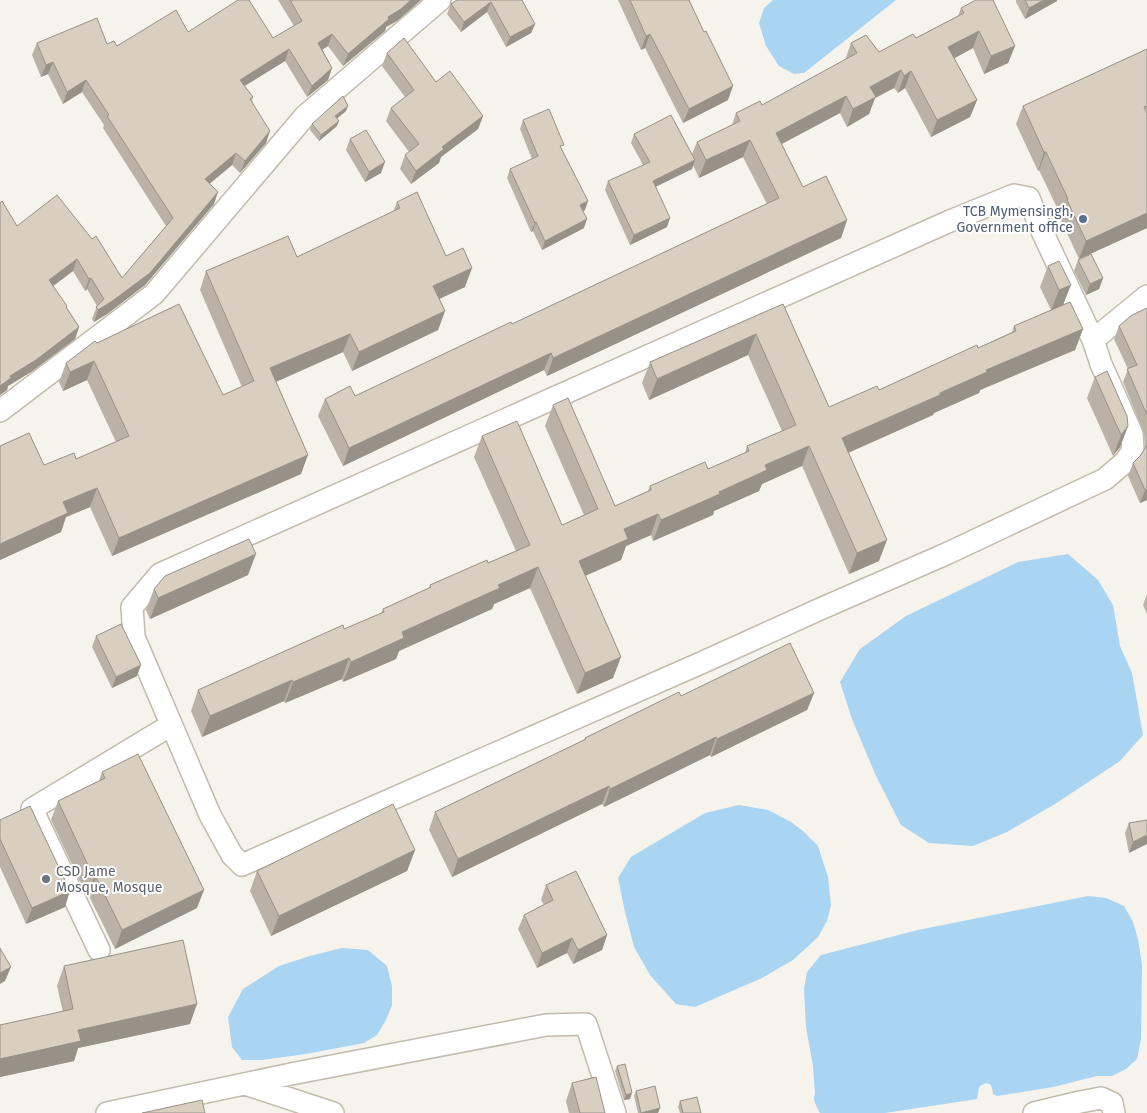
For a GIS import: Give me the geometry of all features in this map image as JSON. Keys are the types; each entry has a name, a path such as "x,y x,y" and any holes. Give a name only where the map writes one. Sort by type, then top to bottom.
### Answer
{"street":[{"path":"0,411 154,294 305,116 440,0"},
{"path":"1014,194 1029,198 1041,229 1093,340 1101,364 1132,434 1134,450 1125,462 1105,479 946,554 702,663 242,864 232,855 210,815 134,637 132,608 160,574 1014,194"},
{"path":"1093,340 1147,296"},
{"path":"99,950 32,809 172,725"},
{"path":"107,1113 546,1025 586,1024 616,1113"},
{"path":"245,1084 333,1113"},
{"path":"1034,1113 1101,1098 1112,1103 1114,1113"}],"water":[{"path":"773,0 896,0 804,73 794,74 779,66 766,46 759,23 764,8"},
{"path":"1068,554 1098,580 1113,605 1120,646 1132,673 1143,735 1120,761 1055,804 1007,832 973,846 929,843 901,825 876,776 852,719 840,682 860,649 906,616 1018,562"},
{"path":"739,805 768,810 791,822 818,846 828,877 831,905 827,921 818,937 793,960 762,978 695,1007 676,1004 650,975 634,947 618,878 631,857 705,813"},
{"path":"1088,896 1106,898 1124,906 1133,922 1138,939 1142,965 1141,1039 1137,1059 1126,1069 1112,1076 1097,1076 1053,1087 997,1096 993,1094 991,1085 987,1083 979,1087 977,1099 885,1113 820,1113 814,1099 813,1066 806,1027 804,989 807,972 821,955 918,930"},
{"path":"342,948 368,950 387,966 392,986 392,1005 377,1035 364,1043 306,1054 262,1060 242,1060 232,1047 228,1017 243,989 279,966"}],"building":[{"path":"238,0 249,0 273,38 302,21 290,0 411,0 388,17 389,19 348,54 332,34 318,43 332,68 312,86 289,49 240,80 253,97 250,99 270,131 245,161 236,153 205,179 218,192 150,273 111,302 98,310 96,307 104,299 77,259 49,280 79,327 36,360 10,376 11,378 0,386 0,203 2,201 17,226 57,195 92,239 96,236 122,278 173,218 86,80 67,92 53,62 46,65 37,43 97,18 107,44 114,41 117,46 176,10 188,32"},
{"path":"457,0 522,0 535,24 510,37 491,2 464,22 451,4"},
{"path":"630,0 689,0 733,86 689,109 650,34 646,36"},
{"path":"976,0 993,0 1015,46 991,56 979,31 948,47 977,100 937,120 911,71 904,76 901,70 870,87 876,97 853,109 846,96 776,133 803,187 826,176 847,220 553,358 551,353 349,448 325,399 350,386 355,396 779,198 750,140 706,160 697,142 740,121 736,113 760,101 762,105 857,53 851,43 866,35 879,52 913,34 916,38 964,13 961,8"},
{"path":"1025,0 1044,0 1029,8"},
{"path":"404,38 436,82 450,71 483,116 442,147 444,149 416,171 405,155 419,144 391,108 414,90 387,53"},
{"path":"1147,49 1147,106 1144,107 1147,113 1147,213 1086,241 1023,106"},
{"path":"343,96 348,106 335,116 339,121 321,135 312,124"},
{"path":"549,109 564,145 560,146 588,201 580,205 587,219 545,241 510,169 538,156 523,120"},
{"path":"671,115 695,160 653,181 670,218 634,235 608,181 650,162 634,134"},
{"path":"366,130 385,162 369,172 350,139"},
{"path":"417,192 446,256 463,248 472,268 433,286 445,311 359,352 350,334 270,368 308,455 119,538 97,488 63,502 68,513 0,544 0,446 29,433 44,465 74,453 76,459 129,436 94,361 70,372 66,363 95,341 97,343 179,304 223,395 254,381 206,271 288,236 297,257 400,208 397,202"},
{"path":"1091,254 1103,278 1090,284 1078,260"},
{"path":"1059,261 1071,285 1059,290 1048,266"},
{"path":"1070,302 1083,329 986,370 987,372 940,393 940,395 842,438 887,540 857,553 809,446 765,465 767,470 719,492 720,494 661,520 658,514 624,529 628,539 579,561 621,657 585,673 538,567 498,585 500,588 402,632 404,638 351,662 349,658 293,682 292,680 210,716 198,690 343,625 344,629 384,612 383,609 431,587 430,585 487,560 488,563 530,545 482,436 517,421 562,525 598,509 553,405 568,398 615,506 651,490 650,486 705,462 708,469 749,451 747,446 796,425 756,334 657,379 650,362 783,304 829,407 877,386 879,390 977,345 978,348 1016,331 1014,326"},
{"path":"1147,308 1147,415 1127,369 1137,365 1119,326 1132,315"},
{"path":"1107,371 1127,416 1128,426 1121,435 1095,377"},
{"path":"1147,445 1147,489 1145,490 1133,463"},
{"path":"249,539 256,554 158,598 154,589 165,576"},
{"path":"121,624 141,665 116,677 96,636"},
{"path":"790,643 814,693 717,739 716,737 610,789 609,786 458,859 435,812 679,692 681,696"},
{"path":"138,754 204,890 122,930 96,877 94,878 58,801 105,778 102,772"},
{"path":"393,804 415,850 279,916 257,871"},
{"path":"30,806 70,891 32,908 0,839 0,820"},
{"path":"1147,820 1147,835 1133,842 1129,823"},
{"path":"576,871 607,935 578,950 572,938 542,953 524,915 553,900 546,885"},
{"path":"183,940 197,1004 78,1030 81,1041 0,1059 0,1025 73,1009 64,966"},
{"path":"0,948 11,967 0,973"},
{"path":"625,1064 632,1093 626,1095 617,1066"},
{"path":"596,1077 605,1113 580,1113 572,1083"},
{"path":"655,1086 660,1108 641,1113 636,1091"},
{"path":"697,1097 701,1113 683,1113 680,1101"},
{"path":"202,1100 205,1113 142,1113"}],"place":[{"name":"TCB Mymensingh, Government office","path":"1083,219"},
{"name":"CSD Jame Mosque, Mosque","path":"46,879"}]}
